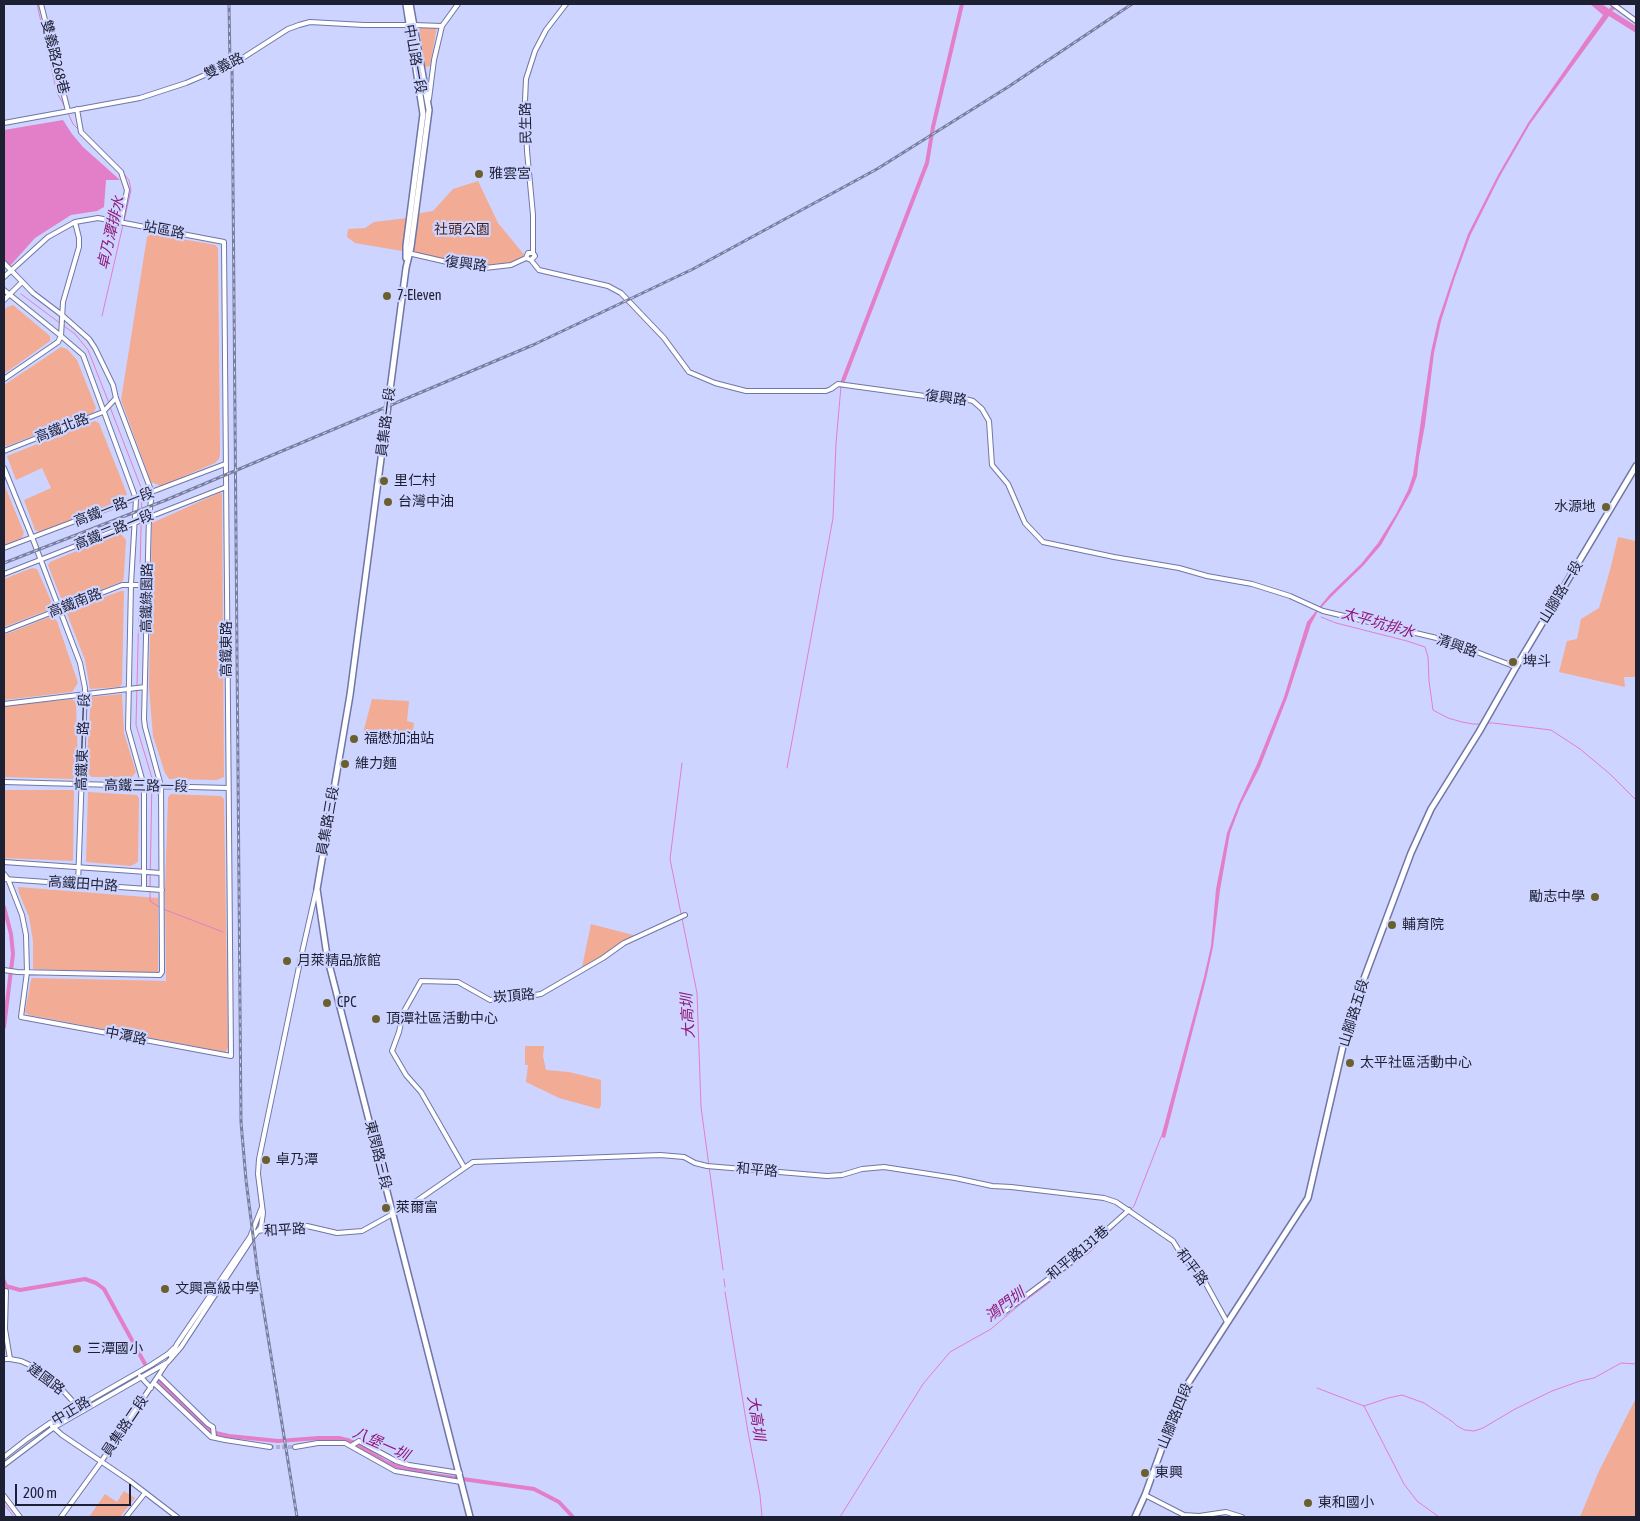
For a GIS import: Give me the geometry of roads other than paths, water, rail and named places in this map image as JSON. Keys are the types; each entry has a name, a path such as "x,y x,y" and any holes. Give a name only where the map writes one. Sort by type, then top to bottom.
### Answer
{"main road":[{"name":"中山路一段","path":"406,4 429,110"},
{"name":"中山路一段","path":"410,4 424,114"},
{"name":"員集路一段","path":"407,253 429,110"},
{"name":"員集路一段","path":"350,695 406,268 424,114"},
{"name":"山腳路一段","path":"1487,720 1516,667 1636,466"},
{"name":"員集路三段","path":"317,889 350,695"},
{"name":"山腳路五段","path":"1227,1322 1308,1198 1350,1016 1411,853 1435,800 1487,720"},
{"name":"東閔路三段","path":"317,889 327,956 470,1517"},
{"name":"山腳路四段","path":"1135,1517 1145,1495 1178,1401 1227,1322"}],"street":[{"name":"雙義路268巷","path":"41,4 66,112"},
{"name":"員集路一段","path":"429,110 429,89 442,26 458,4"},
{"name":"民生路","path":"531,260 535,256 533,253 533,215 527,151 526,79 535,51 546,30 566,4"},
{"path":"1613,4 1636,21"},
{"name":"雙義路","path":"4,123 140,98 194,80 238,61 288,29 310,22 442,26"},
{"path":"76,110 81,132 121,172 127,190 123,222"},
{"path":"424,114 429,110"},
{"name":"站區路","path":"4,277 48,237 75,222 98,218 224,242"},
{"path":"4,379 58,342 61,336 66,292 79,247 75,222"},
{"name":"高鐵東路","path":"224,242 231,1056"},
{"name":"復興路","path":"407,253 456,264 485,268 511,265 526,258 528,253 533,253"},
{"name":"復興路","path":"526,258 531,260 539,270 608,286 621,293 664,338 689,372 715,384 746,392 826,391 838,384 932,397 965,398 977,403 989,421 992,465 1008,484 1026,523 1043,542 1252,584 1290,596 1309,606"},
{"name":"高鐵綠園路","path":"4,263 22,282 92,343 113,384 116,398 152,493 149,516 144,727 161,786 162,972 160,975 27,972"},
{"path":"4,300 22,282"},
{"name":"高鐵綠園路","path":"4,290 83,355 136,499 130,584 128,729 144,786 144,888"},
{"name":"高鐵北路","path":"4,451 103,412 116,398"},
{"name":"高鐵一路一段","path":"4,548 225,464"},
{"name":"高鐵東一路一段","path":"4,468 80,663 84,695 78,884"},
{"name":"高鐵二路一段","path":"4,574 226,487"},
{"name":"高鐵南路","path":"4,631 122,585 147,585"},
{"name":"清興路","path":"1309,606 1445,640 1516,667"},
{"path":"4,704 145,687"},
{"name":"高鐵三路一段","path":"4,782 228,788"},
{"name":"高鐵田中路","path":"4,862 161,873"},
{"path":"4,874 22,915 26,935 27,972 4,970"},
{"name":"高鐵田中路","path":"6,879 162,890"},
{"path":"214,1437 213,1427 158,1376 181,1347 261,1227 264,1214 258,1174 259,1159 317,889"},
{"name":"崁頂路","path":"464,1167 421,1092 406,1075 392,1051 403,1013 421,981 458,982 490,1000 541,994 603,958 624,943 685,915"},
{"name":"中潭路","path":"27,972 21,1017 231,1056"},
{"name":"和平路","path":"250,1236 258,1232 292,1226 307,1226 348,1234 362,1231 418,1200 473,1162 652,1155 684,1157 694,1163 709,1166 827,1176 884,1167 992,1186 1104,1198 1116,1202 1173,1241 1182,1258 1205,1282 1227,1322"},
{"path":"153,1367 168,1362 177,1344 250,1236 262,1207"},
{"name":"和平路131巷","path":"1003,1312 1071,1262 1130,1210"},
{"path":"6,1291 5,1329 10,1359"},
{"path":"153,1367 177,1344"},
{"name":"建國路","path":"4,1359 21,1361 47,1376 74,1401 81,1411"},
{"name":"中正路","path":"4,1465 51,1425 77,1407 142,1370 153,1367"},
{"name":"中正路","path":"4,1457 27,1438 81,1411 153,1367"},
{"path":"140,1376 151,1388"},
{"name":"員集路二段","path":"62,1517 158,1376"},
{"path":"154,1383 211,1436 270,1447"},
{"path":"51,1425 62,1436 177,1517"},
{"path":"351,1446 359,1441 409,1465 460,1478"},
{"path":"295,1447 318,1443 345,1443 395,1472 460,1478"},
{"path":"126,1517 145,1493"},
{"path":"1145,1495 1184,1515 1199,1516 1226,1512 1242,1517"},
{"path":"4,1496 20,1517"}],"waterway":[{"name":"卓乃潭排水","path":"37,4 57,93 66,109"},
{"path":"841,386 927,163 933,127 962,4"},
{"name":"卓乃潭排水","path":"68,113 73,124 79,130"},
{"name":"卓乃潭排水","path":"123,173 129,180 131,190 124,221"},
{"name":"卓乃潭排水","path":"102,316 123,225"},
{"path":"21,294 61,324"},
{"path":"64,326 75,334 88,350 109,403"},
{"path":"787,768 833,518 836,443 841,386"},
{"path":"110,407 142,490 136,725 152,778 150,887"},
{"name":"太平坑排水","path":"1321,617 1336,623 1425,647 1428,657 1433,710 1448,718 1481,724"},
{"name":"太平坑排水","path":"1485,723 1492,723"},
{"name":"太平坑排水","path":"1493,723 1551,730 1580,749 1610,774 1636,800"},
{"name":"大高圳","path":"682,763 670,859 697,993 701,1107 723,1270"},
{"path":"150,891 150,901 159,907"},
{"name":"八堡一圳","path":"4,907 11,934 13,954 4,1027"},
{"path":"163,909 223,932"},
{"name":"鴻門圳","path":"1131,1209 1134,1206 1161,1137"},
{"name":"鴻門圳","path":"840,1517 923,1384 950,1352 991,1329 1090,1252 1118,1223"},
{"name":"八堡一圳","path":"4,1281 6,1286 20,1290 85,1279 96,1283 104,1289 145,1364"},
{"name":"大高圳","path":"724,1279 725,1287"},
{"name":"大高圳","path":"725,1292 760,1495 762,1517"},
{"path":"1364,1406 1402,1395 1424,1403 1457,1426 1465,1430 1474,1431 1552,1391 1594,1378 1621,1363 1636,1364"},
{"name":"八堡一圳","path":"160,1382 211,1432 229,1436 278,1441 339,1438 351,1441 387,1463 402,1468 434,1475 534,1489 559,1502 573,1517"},
{"path":"1317,1388 1364,1406 1404,1484 1417,1501 1439,1517"},
{"path":"4,1504 14,1517"}],"tunnel":[{"path":"270,1447 295,1447"}],"railway":[{"path":"229,4 230,65 232,67 241,1122 258,1275 297,1517"},
{"path":"4,563 166,500 533,345 693,269 877,169 1008,87 1132,4"}],"place":[{"name":"雅雲宮","path":"479,174"},
{"name":"7-Eleven","path":"387,296"},
{"name":"里仁村","path":"384,481"},
{"name":"台灣中油","path":"388,502"},
{"name":"水源地","path":"1606,507"},
{"name":"埤斗","path":"1513,662"},
{"name":"福懋加油站","path":"354,739"},
{"name":"維力麵","path":"345,764"},
{"name":"勵志中學","path":"1595,897"},
{"name":"輔育院","path":"1392,925"},
{"name":"月萊精品旅館","path":"287,961"},
{"name":"CPC","path":"327,1003"},
{"name":"頂潭社區活動中心","path":"376,1019"},
{"name":"太平社區活動中心","path":"1350,1063"},
{"name":"卓乃潭","path":"266,1160"},
{"name":"萊爾富","path":"386,1208"},
{"name":"文興高級中學","path":"165,1289"},
{"name":"三潭國小","path":"77,1349"},
{"name":"東興","path":"1145,1473"},
{"name":"東和國小","path":"1308,1503"}],"park label":[{"name":"社頭公園","path":"462,230"}]}
